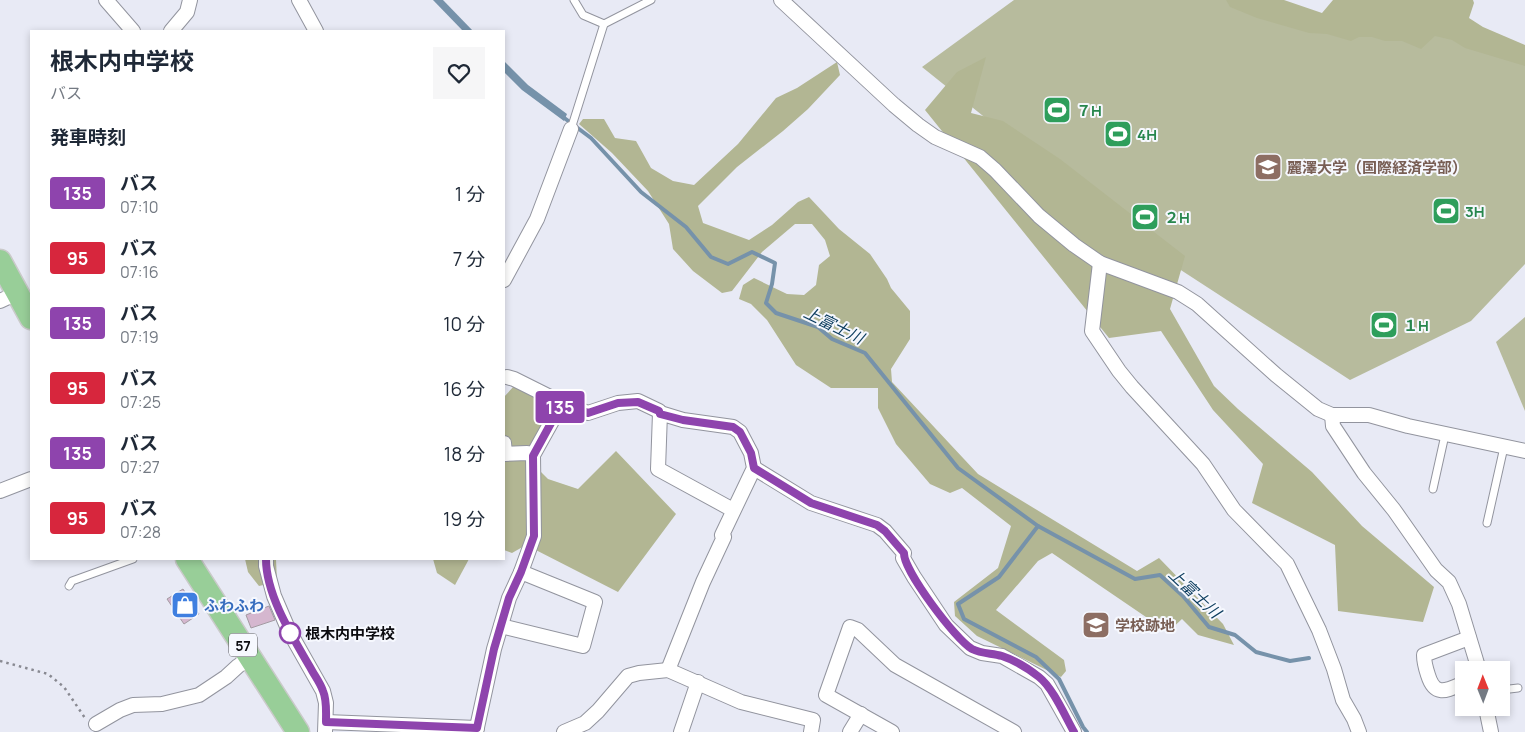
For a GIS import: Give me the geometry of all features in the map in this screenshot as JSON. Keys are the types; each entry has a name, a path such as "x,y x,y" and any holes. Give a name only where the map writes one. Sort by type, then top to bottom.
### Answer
{"main road":[{"path":"0,261 9,297 30,317"},
{"name":"57","path":"188,560 298,732"}],"street":[{"path":"106,0 132,30"},
{"path":"172,30 187,12 190,0"},
{"path":"299,0 315,30"},
{"path":"781,0 912,120 935,137 980,157 995,170 1038,216 1074,245 1100,263 1178,292 1191,300 1318,410 1332,415 1369,415 1445,435 1525,451"},
{"path":"505,276 509,261 537,219 573,122"},
{"path":"1100,263 1092,332 1118,371 1203,464 1234,510 1287,564 1319,630 1343,700 1359,732"},
{"path":"505,376 588,413 618,403 638,402 659,411 660,414 683,420 733,427 740,432 751,453 754,468 722,535 724,537 719,551 703,582 668,670"},
{"path":"266,560 274,596 289,631 324,691 326,703 325,727 476,730 509,598 534,536 533,456 562,403"},
{"path":"660,414 658,469 733,510"},
{"path":"1332,415 1333,426 1364,473 1394,510 1436,570 1449,582 1459,604 1476,661"},
{"path":"505,454 528,453 533,456"},
{"path":"754,468 811,503 877,525 885,531 904,553 903,558 914,577 946,625 970,648 982,653 1002,656 1039,677 1047,684 1074,732"},
{"path":"0,491 30,479"},
{"path":"501,626 583,646 595,602 521,572"},
{"path":"892,732 826,694 850,627 858,630 895,665 1014,732"},
{"path":"1455,687 1441,691 1431,685 1424,655 1469,638"},
{"path":"96,724 133,705 162,704 199,695 219,683 251,657"},
{"path":"564,732 585,723 628,676 668,670 741,702 813,720 811,732"},
{"path":"681,732 698,682"},
{"path":"850,732 861,714"},
{"path":"1487,716 1490,732"}],"lane":[{"path":"574,0 583,15 604,24"},
{"path":"573,122 604,24 651,0"},
{"path":"1433,489 1445,435"},
{"path":"1487,523 1504,447"},
{"path":"69,586 72,581 130,560"},
{"path":"1510,689 1518,688"}],"path":[{"path":"0,661 48,674 64,687 85,718 90,723 96,724"}],"green space":[{"name":"麗澤大学（国際経済学部）","path":"1014,0 1241,0 1340,23 1460,32 1525,57 1525,264 1471,321 1350,380 1150,250 922,67"},
{"path":"1226,0 1284,0 1322,13 1333,0 1473,0 1474,3 1469,18 1483,27 1525,45 1525,66 1465,48 1452,40 1435,36 1421,49 1402,41 1385,41 1372,37 1359,37 1351,41 1327,34 1309,33 1257,18 1230,7"},
{"path":"986,57 971,113 1003,121 1060,159 1185,256 1170,309 1214,386 1312,472 1362,526 1434,587 1423,622 1338,611 1335,545 1252,503 1263,464 1213,410 1161,331 1109,338 925,110 957,72"},
{"path":"837,62 840,75 808,109 737,167 698,206 703,223 749,240 772,225 798,202 809,197 839,229 870,254 891,288 910,311 910,339 891,369 892,382 978,474 1137,571 1159,558 1223,624 1234,645 1198,635 1182,619 1168,632 1052,553 1038,561 996,610 1064,660 1066,671 1061,677 977,636 955,616 954,602 998,568 1011,526 962,488 950,493 930,484 896,444 878,408 878,388 831,388 796,365 767,320 751,304 739,299 743,285 754,278 787,294 804,295 816,285 819,265 830,256 825,240 812,224 795,224 762,252 732,291 722,293 693,271 673,249 669,224 648,191 612,153 579,124 583,119 604,119 615,138 636,141 651,168 673,181 694,185 738,144 776,98 797,88"},
{"path":"1525,317 1525,411 1496,342"},
{"path":"514,386 555,407 524,455 548,479 578,489 616,451 676,514 618,592 526,545 512,553 505,550 505,396"},
{"path":"245,560 276,560 277,582 259,586 248,572"},
{"path":"433,560 468,560 455,585 437,573"}],"water":[{"path":"433,0 443,0 472,30 462,30"},
{"path":"505,62 528,85 567,114 564,121 522,90 505,73"}],"building":[{"path":"183,589 199,614 184,624 167,599"},
{"path":"269,606 275,620 251,628 246,615"}],"waterway":[{"name":"上富士川","path":"563,117 591,138 641,192 686,227 711,257 728,264 752,252 775,263 772,284 766,303 776,313 818,327 832,339 865,353 958,468 1038,526 999,577 958,604 964,619 1036,657 1059,679 1087,732"},
{"name":"上富士川","path":"1038,526 1135,579 1160,575 1183,596 1209,627 1235,635 1256,652 1290,661 1309,658"}],"bus line":[{"name":"135","path":"266,560 274,596 289,631 324,691 326,722 477,728 494,649 509,598 534,536 533,456 562,403 588,413 618,403 638,402 659,411 660,414 683,420 733,427 740,432 751,453 754,468 811,503 877,525 885,531 904,553 903,558 914,577 946,625 970,648 982,653 1002,656 1039,677 1047,684 1074,732"}],"place":[{"name":"７H","path":"1057,110"},
{"name":"4H","path":"1118,134"},
{"name":"麗澤大学（国際経済学部）","path":"1268,167"},
{"name":"3H","path":"1446,211"},
{"name":"２H","path":"1145,217"},
{"name":"１H","path":"1384,325"},
{"name":"ふわふわ","path":"185,605"},
{"name":"学校跡地","path":"1096,625"},
{"name":"根木内中学校","path":"290,633"}]}
